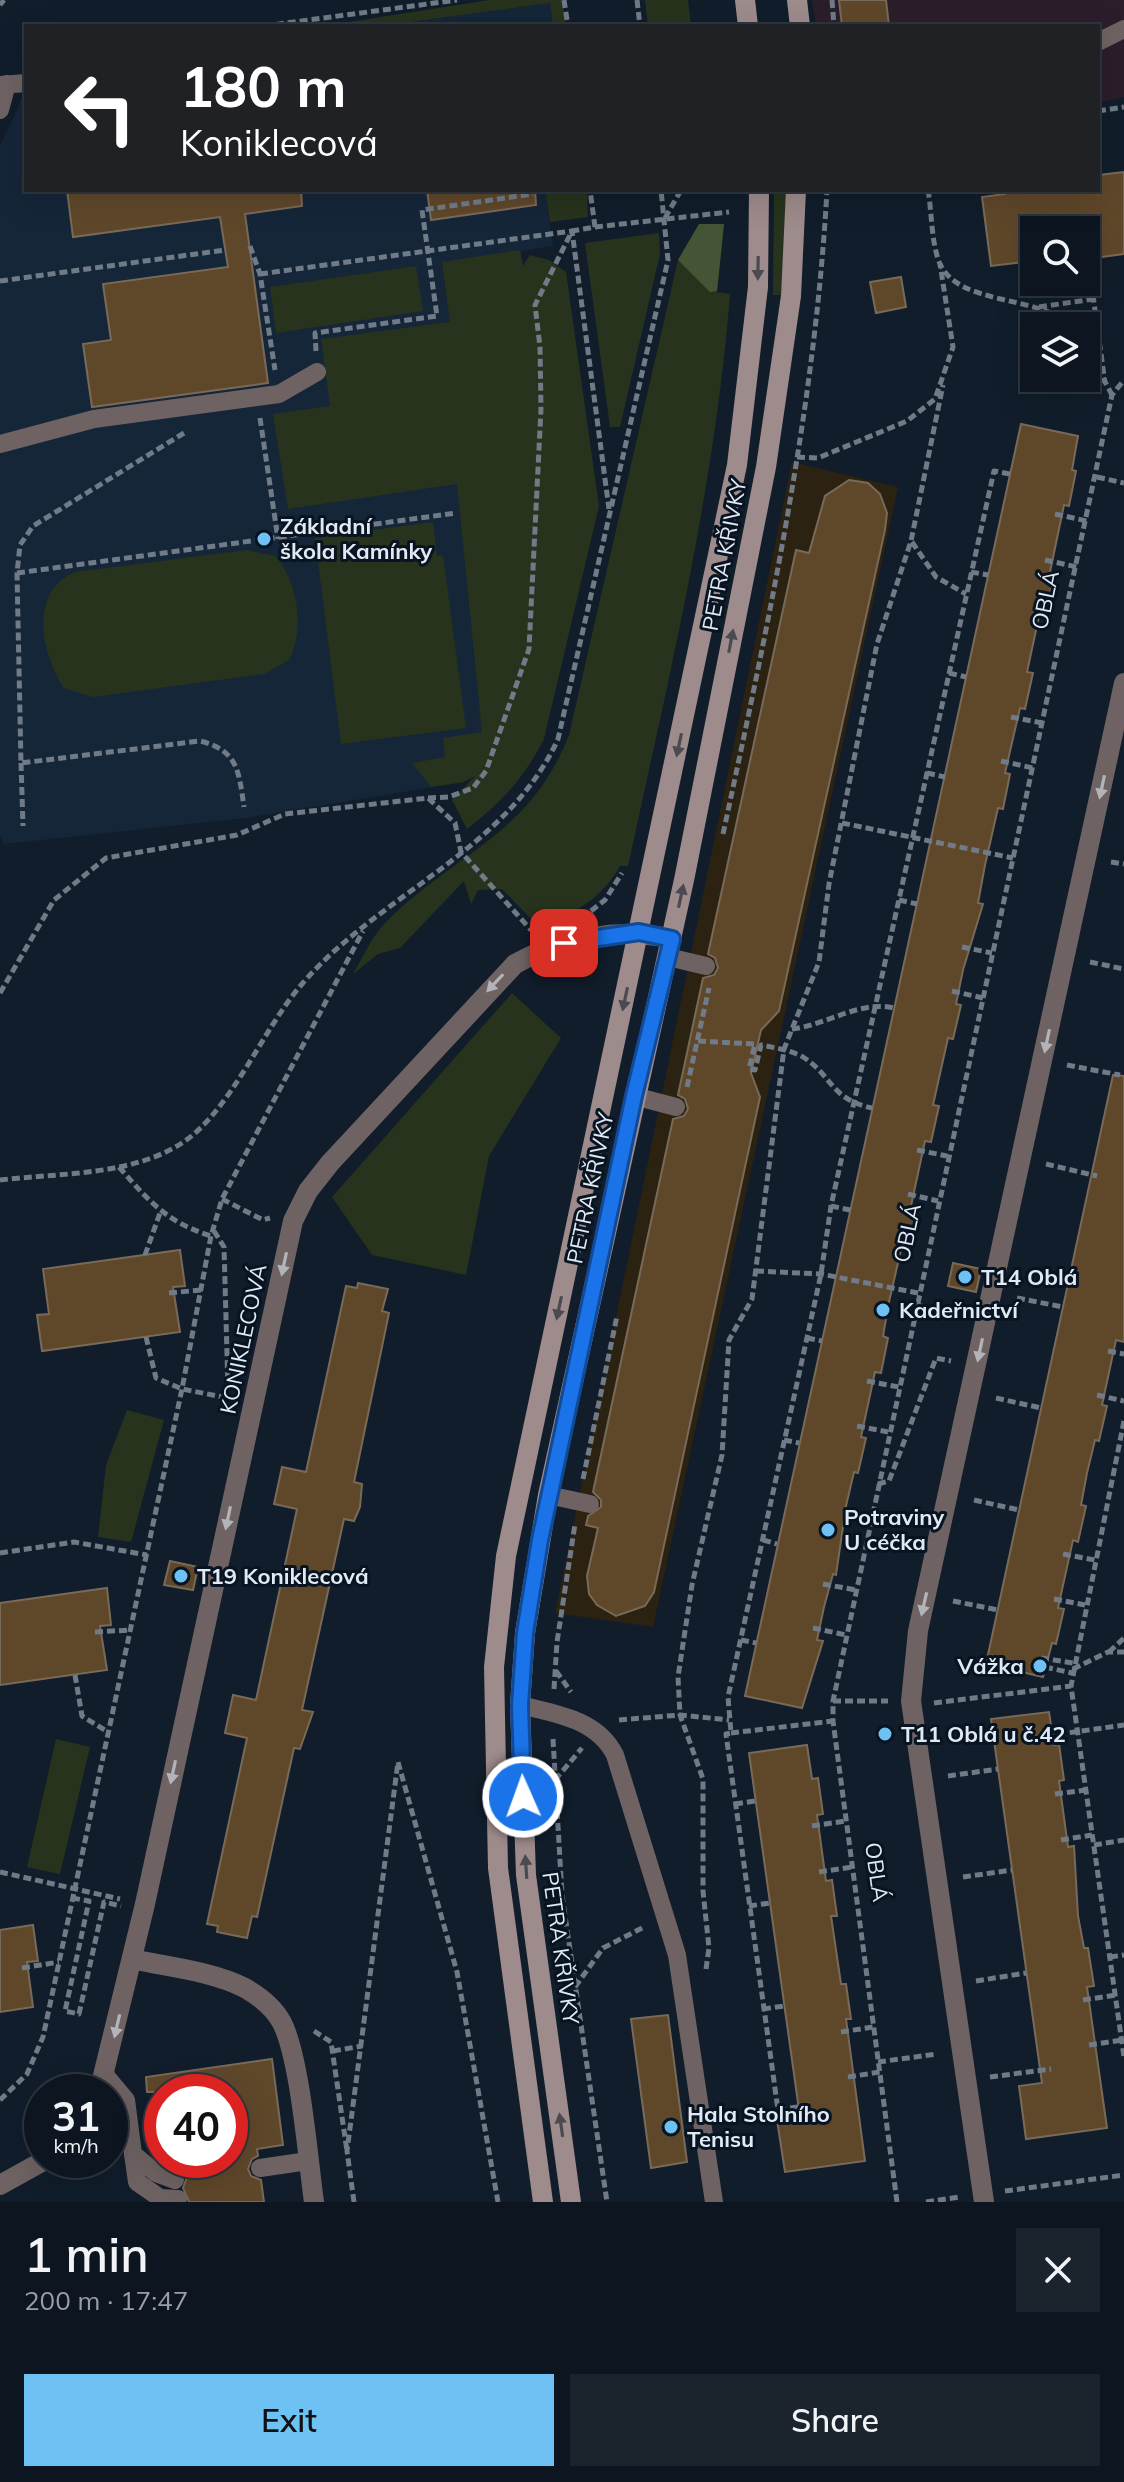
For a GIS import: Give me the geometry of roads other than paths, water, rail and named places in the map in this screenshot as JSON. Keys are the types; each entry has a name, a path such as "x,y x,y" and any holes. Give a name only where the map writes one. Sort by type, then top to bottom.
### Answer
{"street":[{"path":"745,0 748,24"},
{"path":"797,0 800,24"},
{"name":"PETRA KŘIVKY","path":"543,2202 498,1868 494,1667 506,1556 737,465 758,287 759,192"},
{"name":"PETRA KŘIVKY","path":"571,2202 526,1875 520,1705 525,1633 548,1495 634,1096 670,948 766,467 791,296 796,192"},
{"path":"984,2202 911,1701 918,1631 1124,683"},
{"name":"KONIKLECOVÁ","path":"104,2074 293,1221 301,1203 330,1163 515,964 564,943 639,932 670,948"},
{"path":"132,1959 229,1981 258,1996 272,2009 282,2023 291,2049 314,2202"},
{"path":"0,2185 24,2172"}],"lane":[{"path":"1100,41 1124,29"},
{"path":"0,110 11,84"},
{"path":"0,444 94,419 279,394 317,372"},
{"path":"670,948 708,974"},
{"path":"634,1096 681,1100"},
{"path":"548,1495 585,1503"},
{"path":"520,1705 590,1726 610,1745 679,1967 714,2202"},
{"path":"128,2115 141,2202"},
{"path":"133,2154 176,2190 160,2198 137,2182"},
{"path":"260,2168 308,2161"}],"place":[{"name":"Základní škola Kamínky","path":"264,539"},
{"name":"T14 Oblá","path":"965,1277"},
{"name":"Kadeřnictví","path":"883,1310"},
{"name":"Potraviny U céčka","path":"828,1530"},
{"name":"T19 Koniklecová","path":"181,1576"},
{"name":"Vážka","path":"1040,1666"},
{"name":"T11 Oblá u č.42","path":"885,1734"},
{"name":"Hala Stolního Tenisu","path":"671,2127"}]}
